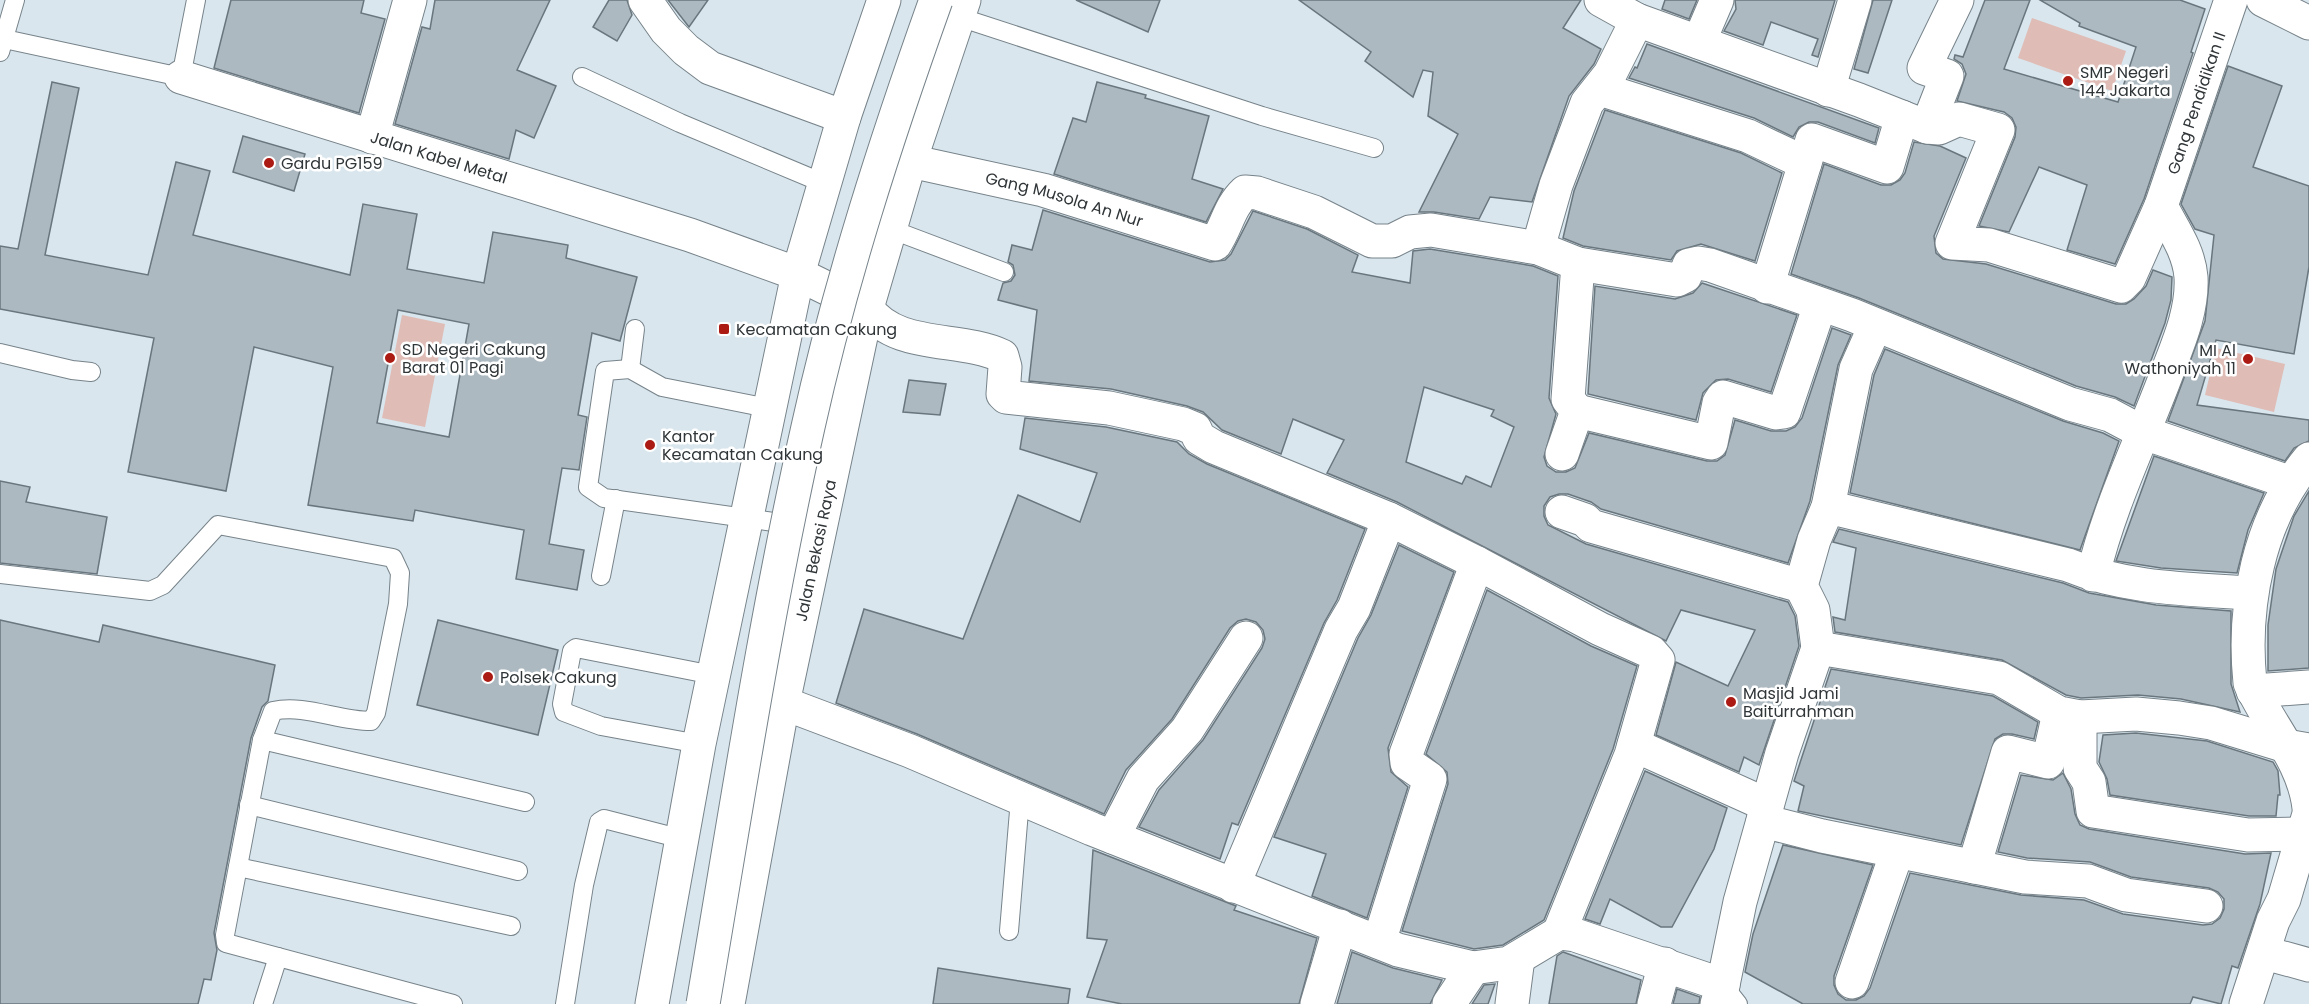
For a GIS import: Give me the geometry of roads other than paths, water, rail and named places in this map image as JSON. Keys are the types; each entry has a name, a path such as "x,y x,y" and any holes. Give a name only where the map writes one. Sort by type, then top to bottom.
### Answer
{"main road":[{"path":"372,137 410,0"},
{"path":"645,0 666,30 696,60 710,68 844,117"},
{"path":"652,1004 699,744 798,273 823,183 884,0"},
{"path":"1601,0 1637,20 1915,122"},
{"path":"1699,42 1717,0"},
{"path":"1828,90 1855,0"},
{"name":"Gang Pendidikan II","path":"1915,122 1939,128 1959,119 1998,130 1952,243 1989,245 2121,286 2129,278 2161,206 2231,0"},
{"path":"2263,0 2309,23"},
{"path":"1767,288 1812,140 1887,166 1947,76 1924,68 1945,3"},
{"path":"703,1004 774,593 808,426 864,217 953,6"},
{"name":"Jalan Bekasi Raya","path":"728,1004 783,704 867,308 953,6"},
{"path":"1637,20 1600,89 1587,103 1556,185 1538,248 1578,264 1677,280 1685,276 1689,265 1698,263 1820,305 1992,370 2070,404 2110,415 2144,433 2299,470 2267,530 2251,593 2248,666 2253,691 2298,748 2308,794 2307,818 2265,953 2246,1004"},
{"name":"Jalan Kabel Metal","path":"181,77 595,204 798,273 867,308 874,318 899,333 984,350 1002,356 1005,367 1003,394 1006,397 1108,408 1183,424 1195,429 1199,438 1214,447 1389,519"},
{"path":"1600,89 1748,136 1805,163"},
{"name":"Gang Musola An Nur","path":"910,161 1043,190 1215,244 1223,232 1234,202 1245,192 1257,193 1314,212 1372,241 1392,241 1410,232 1431,230 1538,248"},
{"path":"2093,575 2104,529 2184,328 2191,277 2181,242 2161,206"},
{"path":"1578,264 1568,399 1577,411 1711,443 1719,403 1724,397 1776,413 1784,412 1820,305"},
{"path":"1558,933 1575,935 1665,964 1726,997 1740,902 1782,753 1818,648 1813,610 1801,586 1814,540 1828,507 1856,369 1875,326"},
{"path":"1562,454 1577,411"},
{"path":"1828,507 2068,565 2093,575 2163,587 2251,593"},
{"path":"1562,512 1585,520 1591,526 1801,586"},
{"path":"783,704 882,740 1233,886 1398,950 1473,968 1509,963 1558,933 1634,745 1656,674 1658,660 1652,652 1600,629 1389,519 1358,600 1341,630 1233,886"},
{"path":"1379,942 1430,779 1407,763 1406,754 1477,563"},
{"path":"1113,837 1143,779 1188,730 1246,638"},
{"path":"1818,648 2000,678 2069,715 2136,714 2179,718 2211,723 2298,748"},
{"path":"2253,691 2309,687"},
{"path":"2069,715 2080,768 2089,782 2093,812 2248,835 2307,818"},
{"path":"1974,867 2007,752 2048,762 2069,715"},
{"path":"1634,745 1765,813 1897,852 2025,877 2088,881 2126,895 2206,906"},
{"path":"1852,982 1897,852"},
{"path":"1317,1004 1340,926"},
{"path":"2265,953 2309,965"},
{"path":"1512,1004 1518,958"},
{"path":"1654,1004 1665,964"},
{"path":"1449,1004 1473,968"}],"lane":[{"path":"1,43 15,0"},
{"path":"181,77 196,0"},
{"path":"953,6 1262,116 1374,148"},
{"name":"Jalan Kabel Metal","path":"1,43 181,77"},
{"path":"582,77 680,123 823,183"},
{"path":"890,230 1004,272"},
{"path":"630,369 635,329"},
{"path":"0,353 72,370 92,372"},
{"path":"768,408 662,387 630,369 605,371 588,487 598,495 616,499 819,528"},
{"path":"601,576 616,499"},
{"path":"0,574 150,591 163,585 218,525 393,558 400,573 398,604 378,704 371,721 350,721 289,708 273,711 262,740 225,934 226,943 453,1004"},
{"path":"699,744 601,726 564,712 562,704 572,651 576,648 713,675"},
{"path":"262,740 525,802"},
{"path":"1009,931 1020,799"},
{"path":"249,805 518,871"},
{"path":"565,1004 584,885 599,822 604,819 682,839"},
{"path":"237,867 511,926"},
{"path":"263,1004 278,957"}],"place":[{"name":"SMP Negeri 144 Jakarta","path":"2068,81"},
{"name":"Gardu PG159","path":"269,163"},
{"name":"Kecamatan Cakung","path":"724,329"},
{"name":"SD Negeri Cakung Barat 01 Pagi","path":"390,358"},
{"name":"MI Al Wathoniyah 11","path":"2248,359"},
{"name":"Kantor Kecamatan Cakung","path":"650,445"},
{"name":"Polsek Cakung","path":"488,677"},
{"name":"Masjid Jami Baiturrahman","path":"1731,702"}]}
